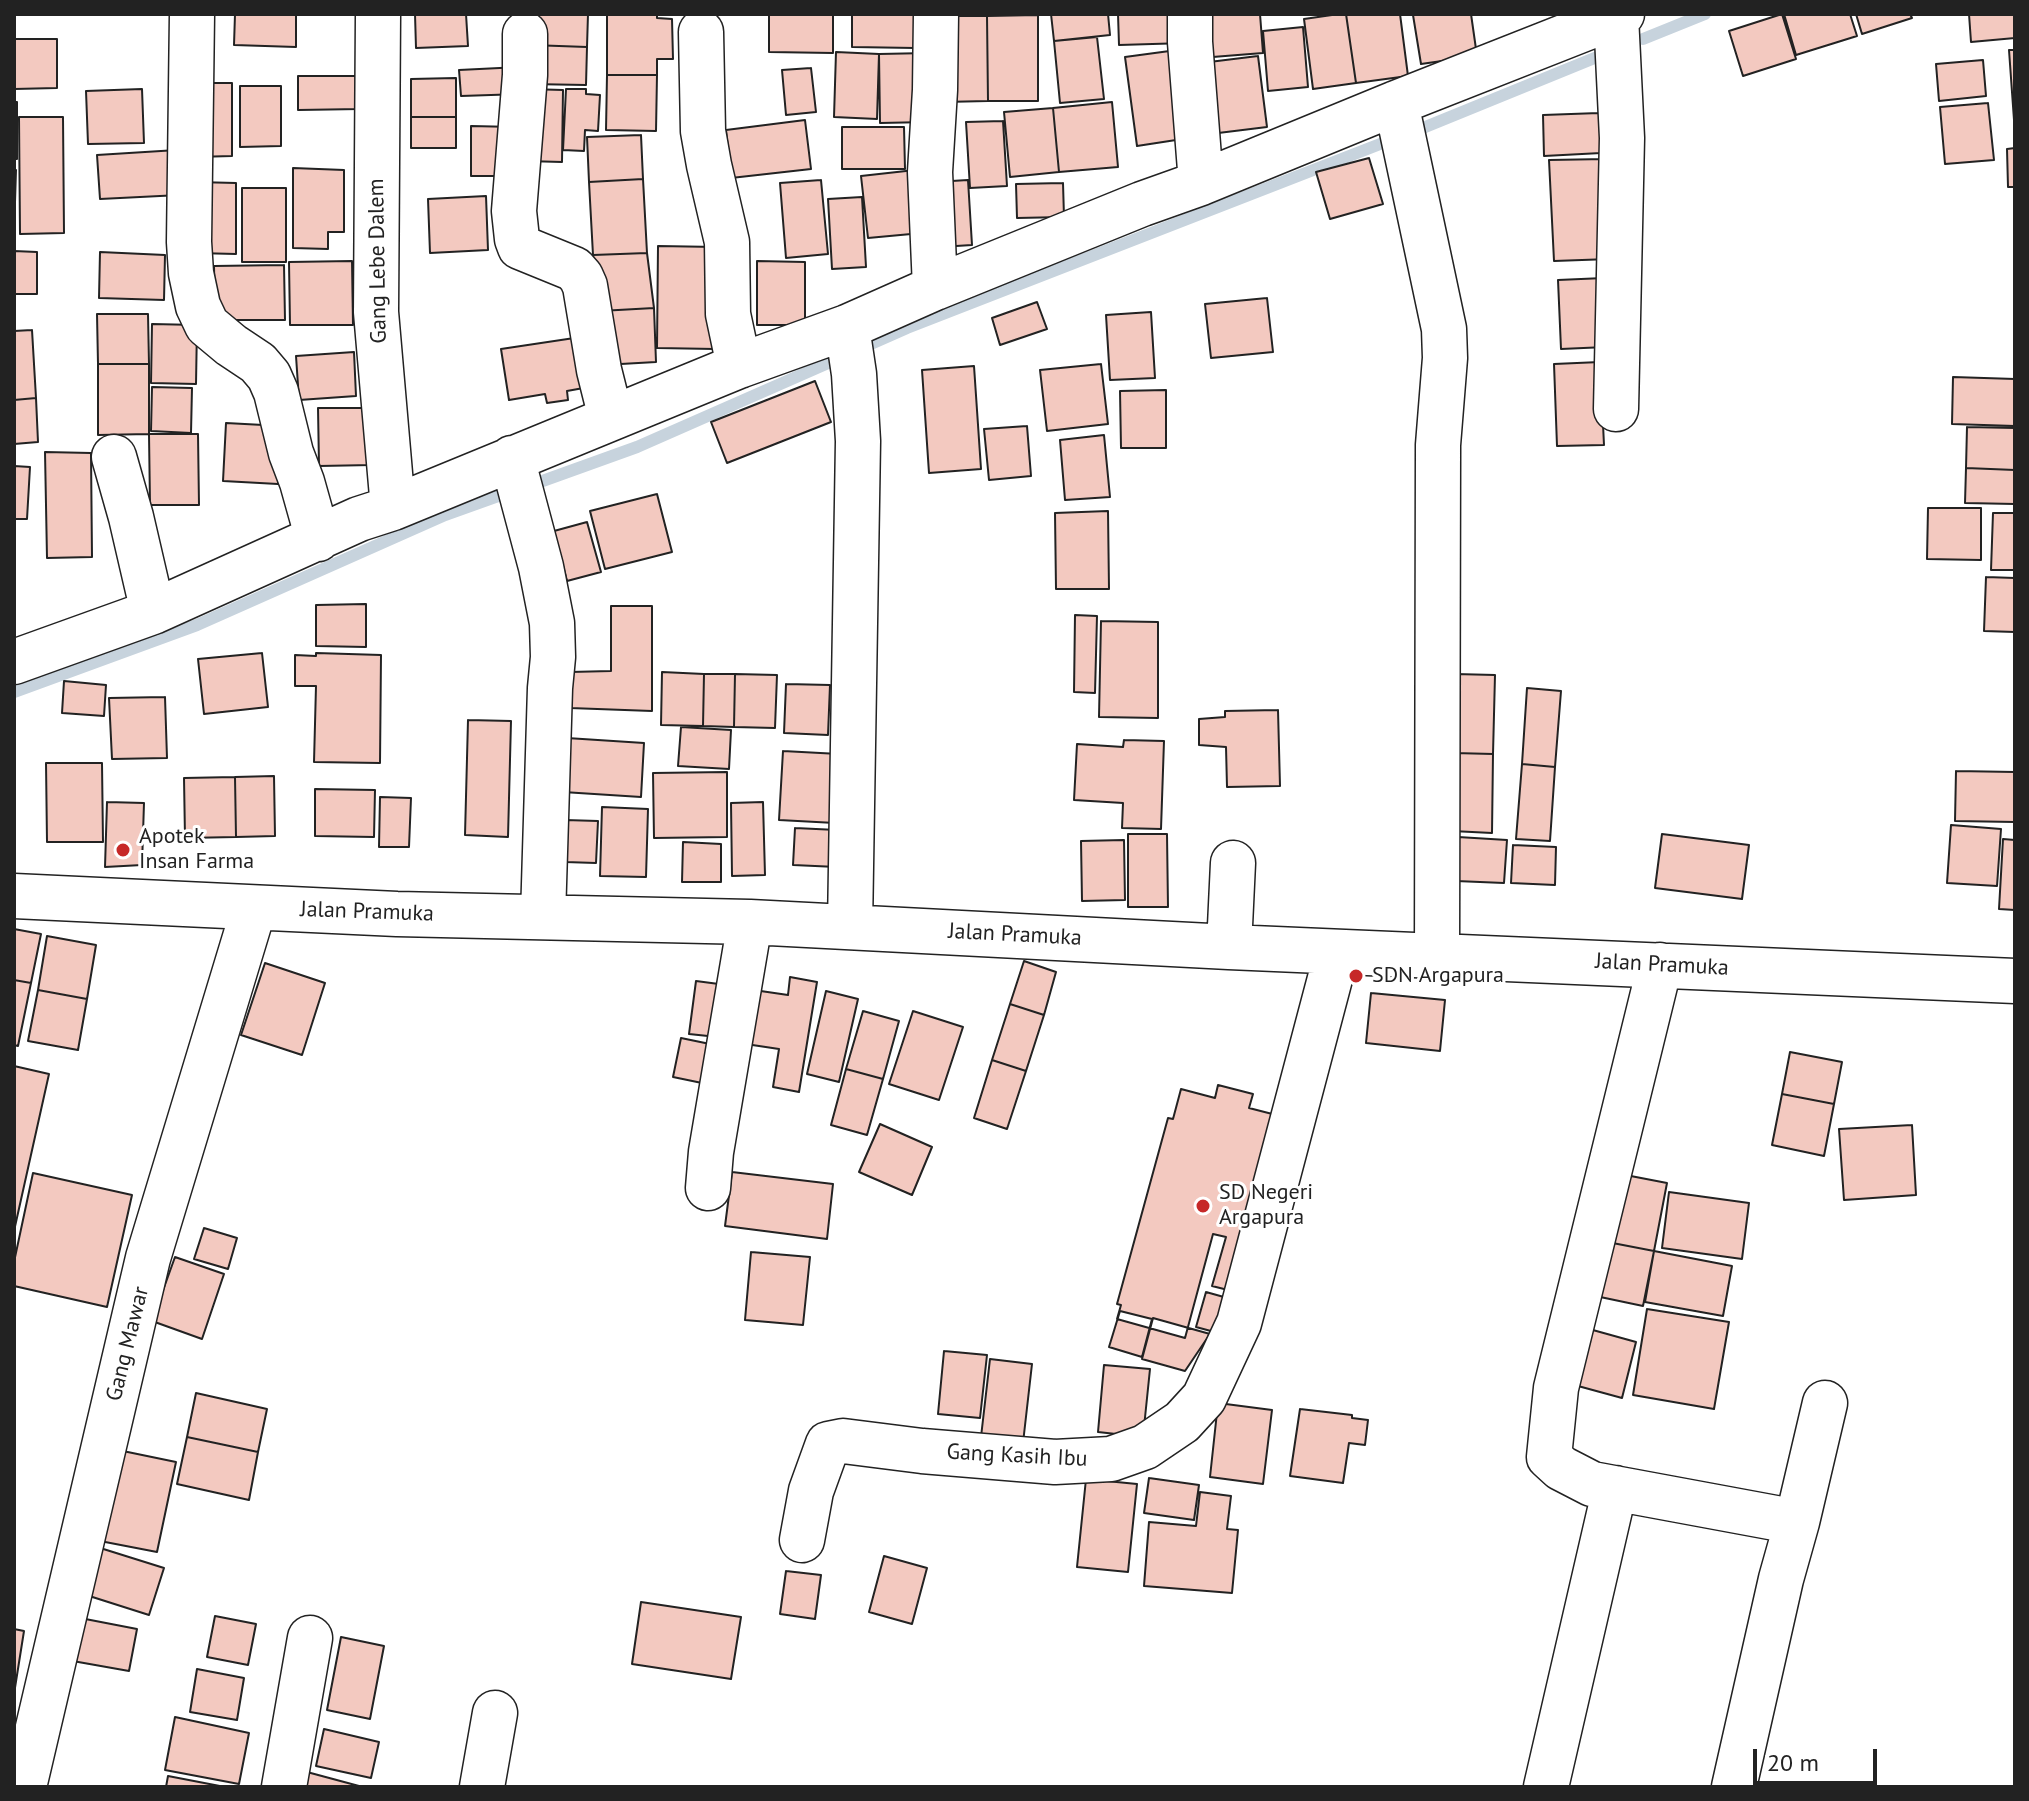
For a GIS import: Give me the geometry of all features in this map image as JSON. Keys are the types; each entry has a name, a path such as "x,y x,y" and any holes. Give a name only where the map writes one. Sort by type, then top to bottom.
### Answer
{"street":[{"path":"192,14 189,242 198,306 207,325 258,363 269,376 318,539"},
{"name":"Gang Lebe Dalem","path":"378,14 376,312 393,508"},
{"path":"935,288 930,172 936,14"},
{"path":"1190,14 1201,183"},
{"path":"14,662 153,612 359,519 393,508 739,366 847,327 935,288 1396,103 1538,30 1619,15 1622,138 1616,409"},
{"path":"701,32 703,131 727,242 728,314 739,366"},
{"path":"525,34 525,75 514,211 517,239 520,247 574,269 581,277 611,418"},
{"path":"1396,103 1444,329 1445,358 1438,445 1437,955"},
{"path":"847,327 854,374 858,441 850,927"},
{"path":"114,457 153,612"},
{"path":"512,458 541,567 552,623 543,917"},
{"path":"1229,947 1233,863"},
{"name":"Jalan Pramuka","path":"14,896 397,914 750,922 1229,947 2015,981"},
{"name":"Gang Mawar","path":"24,1787 148,1258 254,908"},
{"path":"708,1188 711,1152 750,922"},
{"name":"Gang Kasih Ibu","path":"802,1540 811,1491 828,1444 843,1441 909,1450 1055,1462 1111,1459 1145,1447 1182,1422 1204,1398 1239,1323 1337,952"},
{"path":"1660,965 1556,1388 1549,1457 1561,1468 1592,1484 1797,1522"},
{"path":"1734,1787 1825,1403"},
{"path":"1546,1787 1615,1488"},
{"path":"284,1787 310,1638"},
{"path":"482,1787 495,1713"}],"building":[{"path":"235,14 296,14 296,47 234,45"},
{"path":"415,14 466,14 468,46 416,48"},
{"path":"532,14 588,14 587,47 531,45"},
{"path":"607,14 657,15 657,18 672,19 673,59 657,59 657,75 607,75"},
{"path":"769,14 833,14 833,53 769,52"},
{"path":"852,14 915,14 915,48 852,47"},
{"path":"1051,14 1108,14 1110,35 1054,41"},
{"path":"1118,14 1185,14 1186,43 1119,45"},
{"path":"1197,14 1260,14 1263,53 1200,58"},
{"path":"1346,14 1356,83 1313,89 1304,19"},
{"path":"1346,14 1400,14 1408,76 1356,83"},
{"path":"1471,14 1477,56 1421,64 1413,15"},
{"path":"1782,14 1796,59 1743,76 1729,31"},
{"path":"1784,14 1850,14 1857,36 1796,55"},
{"path":"1856,14 1910,14 1912,18 1862,34"},
{"path":"1969,14 2015,14 2015,38 1971,42"},
{"path":"1038,15 1038,101 988,101 987,16"},
{"path":"942,16 987,16 988,101 943,102"},
{"path":"1303,27 1308,87 1268,91 1263,31"},
{"path":"1097,37 1104,99 1060,103 1054,41"},
{"path":"14,39 57,39 57,88 14,89"},
{"path":"531,45 587,47 586,85 530,84"},
{"path":"1177,50 1189,138 1137,146 1125,57"},
{"path":"2009,50 2015,50 2015,120 2014,120"},
{"path":"836,52 879,54 877,119 834,117"},
{"path":"928,53 928,122 880,123 879,54"},
{"path":"1258,56 1267,127 1202,135 1193,64"},
{"path":"1983,60 1986,96 1939,101 1936,64"},
{"path":"520,67 521,94 461,96 459,70"},
{"path":"811,68 816,112 786,115 782,70"},
{"path":"607,75 657,75 656,131 606,130"},
{"path":"298,76 360,76 360,109 298,110"},
{"path":"456,78 456,117 411,117 411,79"},
{"path":"195,83 232,83 232,156 195,157"},
{"path":"240,86 281,86 281,146 240,147"},
{"path":"142,89 144,143 88,144 86,91"},
{"path":"528,89 563,90 562,162 526,161"},
{"path":"566,89 586,89 586,94 600,95 598,131 585,130 584,151 563,150"},
{"path":"14,102 17,102 17,159 14,159"},
{"path":"1112,102 1118,167 1059,172 1053,108"},
{"path":"1988,103 1994,160 1945,164 1940,107"},
{"path":"1053,108 1059,172 1010,177 1004,112"},
{"path":"1599,113 1601,153 1544,156 1543,115"},
{"path":"19,117 63,117 64,233 20,234"},
{"path":"411,117 456,117 456,148 411,148"},
{"path":"805,120 811,169 731,178 726,130"},
{"path":"1003,121 1007,186 970,188 966,122"},
{"path":"471,126 515,127 515,176 471,176"},
{"path":"842,127 904,127 905,169 842,169"},
{"path":"641,135 643,179 589,182 587,137"},
{"path":"2015,148 2015,187 2008,187 2007,149"},
{"path":"177,150 180,195 100,199 97,155"},
{"path":"1369,158 1383,204 1330,219 1316,172"},
{"path":"1606,159 1610,259 1554,261 1549,160"},
{"path":"293,168 344,170 344,232 328,232 328,249 293,248"},
{"path":"14,170 16,170 14,234"},
{"path":"915,170 922,233 868,238 861,176"},
{"path":"643,179 647,253 593,255 589,182"},
{"path":"821,180 828,254 786,258 780,183"},
{"path":"968,180 972,245 940,247 935,182"},
{"path":"196,182 236,183 236,254 196,253"},
{"path":"1063,183 1064,217 1017,218 1016,184"},
{"path":"242,188 286,188 286,262 242,262"},
{"path":"486,196 488,250 430,253 428,199"},
{"path":"862,197 866,267 832,269 828,199"},
{"path":"658,246 717,247 715,349 657,348"},
{"path":"14,251 37,252 37,294 14,294"},
{"path":"100,252 165,255 164,300 99,298"},
{"path":"647,253 654,308 600,311 593,255"},
{"path":"352,261 353,325 290,325 289,262"},
{"path":"757,261 805,262 805,325 757,325"},
{"path":"284,265 285,320 215,320 214,266"},
{"path":"1604,278 1606,347 1561,349 1558,280"},
{"path":"1267,298 1273,352 1211,358 1205,304"},
{"path":"1037,302 1047,329 1000,345 992,318"},
{"path":"654,308 656,362 603,365 600,311"},
{"path":"1151,312 1155,378 1110,380 1106,315"},
{"path":"97,314 148,314 149,364 98,364"},
{"path":"152,324 197,325 196,384 151,383"},
{"path":"32,330 36,398 14,400 14,331"},
{"path":"581,337 589,387 567,391 568,400 547,403 545,394 509,400 501,349"},
{"path":"354,352 356,396 299,400 296,356"},
{"path":"1600,362 1604,445 1557,446 1554,364"},
{"path":"98,364 149,364 149,434 98,435"},
{"path":"1101,364 1108,424 1047,431 1040,370"},
{"path":"974,366 981,469 929,473 922,370"},
{"path":"1953,377 2015,379 2015,426 1952,424"},
{"path":"815,381 831,422 727,463 711,422"},
{"path":"152,387 192,388 191,433 151,431"},
{"path":"1166,390 1166,448 1121,448 1120,391"},
{"path":"36,398 38,442 14,444 14,400"},
{"path":"318,408 371,408 372,465 319,466"},
{"path":"226,423 282,426 278,484 223,481"},
{"path":"1027,426 1031,476 989,480 984,429"},
{"path":"1967,427 2015,428 2015,470 1966,468"},
{"path":"149,434 198,434 199,505 150,505"},
{"path":"1104,435 1110,497 1065,500 1060,440"},
{"path":"45,452 91,453 92,557 47,558"},
{"path":"14,466 30,467 27,519 14,519"},
{"path":"1966,468 2015,470 2015,504 1965,503"},
{"path":"657,494 672,552 605,569 590,511"},
{"path":"1928,508 1981,508 1981,560 1927,559"},
{"path":"1108,511 1109,589 1056,589 1055,513"},
{"path":"1993,513 2015,513 2015,570 1991,570"},
{"path":"587,522 601,572 567,581 554,531"},
{"path":"1986,577 2015,578 2015,632 1984,631"},
{"path":"366,604 366,647 316,646 316,605"},
{"path":"611,606 652,606 652,711 570,708 570,672 611,671"},
{"path":"1075,615 1097,616 1095,693 1074,692"},
{"path":"1101,621 1158,622 1158,718 1099,717"},
{"path":"262,653 268,707 204,714 198,659"},
{"path":"316,653 381,655 380,763 314,762 316,686 295,686 295,655 316,656"},
{"path":"662,672 704,674 703,726 661,725"},
{"path":"704,674 735,674 734,727 703,726"},
{"path":"735,674 777,675 775,728 734,727"},
{"path":"1455,674 1495,675 1493,754 1454,753"},
{"path":"64,681 106,685 104,716 62,713"},
{"path":"786,684 830,685 828,735 784,733"},
{"path":"1527,688 1561,691 1555,767 1522,764"},
{"path":"165,697 167,758 112,759 109,698"},
{"path":"1278,710 1280,786 1227,787 1226,747 1199,745 1199,719 1225,717 1225,711"},
{"path":"468,720 511,721 508,837 465,835"},
{"path":"681,727 731,730 729,769 678,766"},
{"path":"567,738 644,743 641,797 563,792"},
{"path":"1124,740 1164,741 1161,829 1122,828 1123,803 1074,800 1077,744 1123,747"},
{"path":"783,751 839,754 835,823 779,820"},
{"path":"1454,753 1493,754 1492,833 1452,831"},
{"path":"46,763 102,763 103,842 47,842"},
{"path":"1522,764 1555,767 1550,841 1516,839"},
{"path":"1956,771 2015,772 2015,822 1955,821"},
{"path":"727,772 727,837 654,838 653,773"},
{"path":"274,776 275,836 236,837 235,777"},
{"path":"235,777 236,837 185,838 184,778"},
{"path":"315,789 375,790 374,837 315,836"},
{"path":"380,797 411,798 409,847 379,847"},
{"path":"107,802 144,803 142,865 105,867"},
{"path":"763,802 765,875 732,876 731,803"},
{"path":"602,807 648,809 646,877 600,876"},
{"path":"565,820 598,821 596,863 565,862"},
{"path":"1951,825 2001,829 1997,886 1947,883"},
{"path":"795,828 837,830 837,867 793,865"},
{"path":"1128,834 1167,834 1168,907 1128,907"},
{"path":"1662,834 1749,845 1742,899 1655,888"},
{"path":"1458,837 1507,840 1504,883 1456,881"},
{"path":"2003,839 2015,840 2015,910 1999,909"},
{"path":"1124,840 1125,900 1082,901 1081,841"},
{"path":"683,842 721,844 721,882 682,882"},
{"path":"1513,845 1556,847 1555,885 1511,883"},
{"path":"14,929 41,934 31,983 14,980"},
{"path":"47,936 96,945 87,999 38,990"},
{"path":"1024,961 1056,972 1044,1015 1010,1004"},
{"path":"265,963 325,983 302,1055 241,1035"},
{"path":"790,977 817,982 799,1092 773,1087 779,1049 739,1043 747,989 788,995"},
{"path":"14,980 31,983 18,1046 14,1045"},
{"path":"696,981 734,986 727,1038 689,1034"},
{"path":"38,990 87,999 78,1050 28,1041"},
{"path":"826,991 858,999 839,1082 807,1074"},
{"path":"1371,993 1445,1000 1440,1051 1366,1043"},
{"path":"1010,1004 1044,1015 1026,1071 992,1060"},
{"path":"863,1011 899,1021 883,1079 846,1069"},
{"path":"913,1011 963,1027 939,1100 889,1084"},
{"path":"681,1038 710,1044 702,1083 673,1077"},
{"path":"1790,1052 1842,1062 1834,1104 1782,1094"},
{"path":"992,1060 1026,1071 1007,1129 974,1118"},
{"path":"14,1066 49,1074 14,1231"},
{"path":"846,1069 883,1079 867,1135 831,1125"},
{"path":"1218,1085 1253,1094 1249,1108 1284,1117 1236,1292 1212,1286 1226,1237 1213,1234 1185,1338 1117,1319 1121,1305 1117,1304 1168,1118 1173,1119 1181,1089 1215,1098"},
{"path":"1782,1094 1834,1104 1824,1156 1772,1145"},
{"path":"880,1124 932,1147 912,1195 859,1172"},
{"path":"1912,1125 1916,1195 1844,1200 1839,1129"},
{"path":"732,1172 833,1184 827,1239 725,1226"},
{"path":"1610,1172 1667,1183 1654,1251 1597,1240"},
{"path":"33,1173 132,1195 107,1307 14,1286 14,1262"},
{"path":"1669,1192 1749,1203 1742,1259 1662,1248"},
{"path":"204,1228 237,1238 228,1269 194,1259"},
{"path":"1597,1240 1654,1251 1643,1306 1586,1294"},
{"path":"1654,1251 1732,1266 1723,1316 1645,1302"},
{"path":"751,1252 810,1257 803,1325 745,1320"},
{"path":"175,1257 224,1274 202,1339 152,1321"},
{"path":"1206,1292 1231,1299 1222,1334 1196,1327"},
{"path":"1647,1309 1729,1322 1714,1409 1633,1395"},
{"path":"1120,1311 1152,1319 1142,1357 1109,1347"},
{"path":"1153,1318 1210,1334 1185,1371 1142,1359"},
{"path":"1582,1327 1636,1342 1622,1398 1567,1383"},
{"path":"944,1351 987,1355 980,1418 938,1414"},
{"path":"990,1359 1032,1364 1023,1443 981,1437"},
{"path":"1104,1365 1150,1369 1143,1437 1098,1432"},
{"path":"196,1393 267,1409 258,1452 187,1437"},
{"path":"1218,1403 1272,1410 1263,1484 1210,1477"},
{"path":"1300,1409 1368,1420 1365,1445 1349,1443 1343,1483 1290,1476"},
{"path":"187,1437 258,1452 249,1500 177,1484"},
{"path":"118,1450 176,1462 157,1552 100,1541"},
{"path":"1149,1478 1199,1485 1194,1520 1144,1513"},
{"path":"1086,1479 1137,1484 1128,1572 1077,1567"},
{"path":"1200,1492 1231,1496 1227,1529 1238,1530 1232,1593 1144,1586 1149,1522 1196,1526"},
{"path":"97,1547 164,1568 149,1615 83,1594"},
{"path":"884,1556 927,1568 912,1624 869,1612"},
{"path":"786,1571 821,1575 815,1619 780,1614"},
{"path":"641,1602 741,1617 731,1679 632,1664"},
{"path":"215,1616 256,1624 248,1665 207,1657"},
{"path":"75,1617 137,1629 129,1671 67,1660"},
{"path":"14,1629 24,1631 14,1694"},
{"path":"341,1637 384,1646 370,1719 327,1710"},
{"path":"197,1669 244,1678 237,1720 190,1712"},
{"path":"175,1717 249,1733 239,1784 165,1770"},
{"path":"324,1729 379,1742 371,1778 316,1766"},
{"path":"307,1772 359,1786 359,1787 303,1787"},
{"path":"168,1776 225,1787 166,1787"}],"waterway":[{"path":"1643,39 1705,14"},
{"path":"1413,132 1597,57"},
{"path":"864,347 1393,139"},
{"path":"537,483 637,447 844,356"},
{"path":"14,692 197,625 445,515 512,491"}],"place":[{"name":"Apotek Insan Farma","path":"123,850"},
{"name":"SDN Argapura","path":"1356,976"},
{"name":"SD Negeri Argapura","path":"1203,1206"}]}
